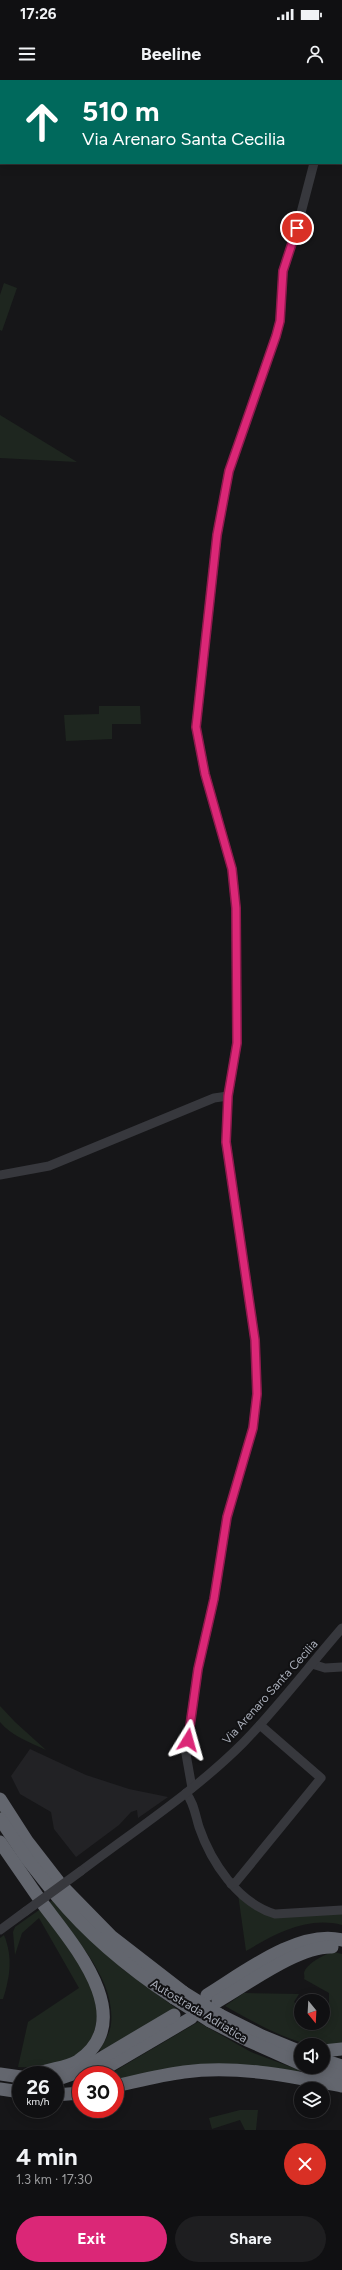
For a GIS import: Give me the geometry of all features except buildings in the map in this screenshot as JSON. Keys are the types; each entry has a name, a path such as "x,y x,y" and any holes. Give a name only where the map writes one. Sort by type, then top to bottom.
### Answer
{"highway":[{"name":"Autostrada Adriatica","path":"0,1799 57,1888"},
{"name":"Autostrada Adriatica","path":"0,1819 27,1859 57,1888 107,1946 142,1976 178,1995 214,2008 243,2027 294,2049"},
{"path":"0,1842 90,1970 98,1988 103,2012 98,2035 84,2056 64,2067"},
{"path":"214,2008 294,1945 321,1938 342,1940"},
{"path":"214,2008 298,1955 324,1946 342,1948"},
{"name":"Autostrada Adriatica","path":"214,2008 247,2040 294,2061"},
{"path":"64,2077 78,2072 174,2015"},
{"path":"109,2066 191,2018"},
{"path":"243,2027 252,2025 294,2042"},
{"path":"330,2050 342,2049"},
{"path":"330,2062 342,2066"},
{"path":"124,2084 184,2072 211,2070 275,2073 342,2086"},
{"path":"330,2073 342,2077"},
{"path":"0,2074 12,2076"},
{"path":"0,2089 12,2091"}],"street":[{"path":"314,164 297,228 283,271 280,321 276,336 229,471 217,535 196,727 205,774 232,869 236,908 237,1043 228,1096 226,1142 255,1340 257,1394 253,1428 227,1517 214,1599 198,1669 186,1754 189,1790 199,1827 208,1846 231,1884 242,1896 275,1914 342,1910"},
{"path":"0,1176 49,1166 214,1098 228,1096"},
{"name":"Via Arenaro Santa Cecilia","path":"0,1930 189,1790 222,1763 260,1725 341,1632"},
{"path":"312,1664 325,1668 342,1667"},
{"path":"231,1884 236,1882 321,1778 260,1725"}],"shaded area":[{"path":"4,283 17,288 2,331 0,330 0,295"},
{"path":"0,415 77,462 0,458"},
{"path":"99,706 140,706 141,724 112,724 112,739 66,741 64,715 99,714"},
{"path":"0,1706 46,1750 21,1738 5,1727 0,1722"},
{"path":"30,1749 86,1775 129,1789 168,1797 138,1818 137,1810 131,1812 119,1825 76,1857 54,1829 51,1812 20,1794 11,1776"},
{"path":"238,1894 264,1911 342,1911 342,1925 316,1923 292,1928 268,1938 246,1951"},
{"path":"53,1900 121,1968 177,2009 102,2055 100,2049 108,2034 111,2024 111,2007 107,1990 91,1959 48,1903"},
{"path":"42,1908 84,1969 94,1991 97,2018 92,2036 82,2051 75,2057 62,2063 46,2066 18,2066 28,2022 79,1988 39,1918 22,1933 15,1955 13,1932 15,1927"},
{"path":"4,1935 9,1951 10,1967 3,1999 0,1999 0,1938"},
{"path":"334,1952 342,1954 342,2045 330,2046 330,2038 294,2038 294,2040 265,2028 225,2006 244,1993 299,1994 294,1994 294,2030 330,2030 330,1994 304,1979 306,1969 313,1962 327,1954"},
{"path":"198,2022 251,2052 294,2068 294,2074 299,2075 271,2070 124,2082 123,2066"},
{"path":"240,2110 258,2110 256,2130 245,2130 240,2120 212,2129 209,2118"}],"route":[{"path":"188,1740 198,1669 214,1599 227,1517 253,1428 257,1394 255,1340 232,1196 226,1142 228,1096 237,1043 236,908 232,869 219,829 205,774 196,727 217,535 229,471 276,336 280,321 282,276 297,228"}]}
